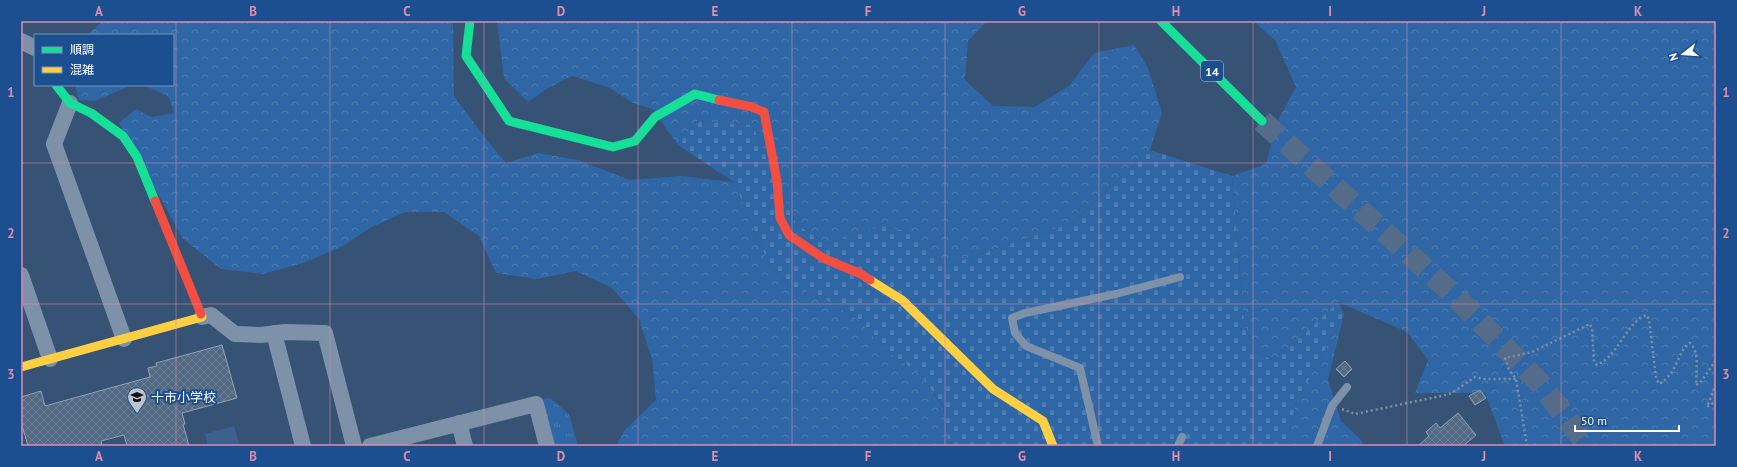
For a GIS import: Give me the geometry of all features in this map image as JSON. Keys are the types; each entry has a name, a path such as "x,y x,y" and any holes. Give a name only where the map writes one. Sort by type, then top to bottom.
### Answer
{"street":[{"path":"470,21 466,56 510,121 613,147 635,141 655,117 695,94 752,107 764,112 777,181 780,218 789,235 823,258 861,274 902,300 993,389 1043,421 1053,446"},
{"name":"14","path":"1161,21 1262,121"},
{"path":"21,41 34,48"},
{"path":"57,86 70,104 106,122 122,136 137,158 195,296 202,317"},
{"path":"70,104 54,144 124,339"},
{"path":"21,275 50,359"},
{"path":"21,367 211,315 235,334 261,335 285,332 325,333 354,446"},
{"path":"274,334 303,446"},
{"path":"379,445 536,404 547,446"},
{"path":"459,423 465,446"}],"lane":[{"path":"1098,446 1080,368 1026,346 1015,332 1012,318 1025,313 1116,294 1180,277"},
{"path":"1317,446 1332,406 1347,387"},
{"path":"1178,446 1182,437"}],"path":[{"path":"1527,446 1516,379 1509,370 1504,358 1532,352 1590,324 1592,328 1594,362 1597,365 1603,363 1638,321 1646,315 1650,319 1656,378 1659,384 1672,373 1685,345 1690,343 1694,346 1696,356 1696,385 1700,384 1716,360"},
{"path":"1332,406 1355,414 1452,393 1475,377 1484,379 1516,379"},
{"path":"1716,384 1707,407 1716,401"}],"green space":[{"path":"103,21 453,21 454,96 506,163 538,153 578,160 630,180 681,176 734,182 769,264 792,287 833,303 859,320 885,350 919,373 943,407 948,439 953,446 616,446 624,431 656,400 652,359 639,319 612,288 576,271 536,279 496,273 479,236 444,212 405,212 370,228 341,247 303,263 263,274 221,269 183,239 119,123 136,109 151,117 174,113 168,96 145,86 174,86 174,34 88,34"},
{"path":"497,21 987,21 968,41 965,80 993,106 1034,107 1069,86 1094,53 1134,45 1148,68 1162,113 1150,150 1072,223 945,266 909,232 883,226 827,244 796,224 752,125 697,121 678,145 652,109 633,103 610,88 572,76 548,88 528,102 504,78"},
{"path":"1253,21 1716,21 1716,446 1505,446 1485,393 1415,393 1428,360 1407,332 1338,302 1275,361 1253,351 1244,321 1232,176 1266,164 1276,124 1296,87 1275,40"},
{"path":"75,86 130,86 95,101 79,100"},
{"path":"697,121 752,125 796,224 827,244 883,226 909,232 945,266 1072,223 1150,150 1232,176 1244,321 1253,351 1275,361 1338,302 1344,314 1296,403 1286,446 953,446 948,439 943,406 919,373 885,350 859,320 833,303 792,287 769,264 734,182 678,145"},
{"path":"1344,314 1328,380 1341,421 1362,441 1363,446 1286,446 1296,403"},
{"path":"550,398 569,414 578,446 555,446 543,399"}],"shaded area":[{"path":"234,426 240,446 208,446 205,434"}],"building":[{"path":"222,345 237,398 182,413 185,424 183,424 189,446 127,446 124,435 101,441 102,446 28,446 21,422 21,397 41,391 45,406 150,377 148,368 157,366 156,363"},
{"path":"1345,361 1352,369 1344,377 1336,369"},
{"path":"1480,390 1486,398 1475,405 1469,396"},
{"path":"1458,413 1476,435 1463,446 1418,446 1429,436 1426,432 1436,423 1440,428"}],"tunnel":[{"path":"1262,121 1453,294 1538,381 1588,446"}],"traffic: fast":[{"path":"470,21 466,56 509,121 613,147 635,141 655,117 695,94 719,100"},
{"path":"1161,21 1262,121"},
{"path":"57,86 70,103 91,113 123,136 137,157 155,201"}],"traffic: slow":[{"path":"870,280 902,300 993,389 1043,421 1053,446"},
{"path":"21,367 202,317 201,314"}],"traffic: jam":[{"path":"719,100 752,107 764,112 777,181 780,218 789,235 823,258 861,274 870,280"},
{"path":"155,201 201,314"}],"place":[{"name":"十市小学校","path":"137,414"}]}
